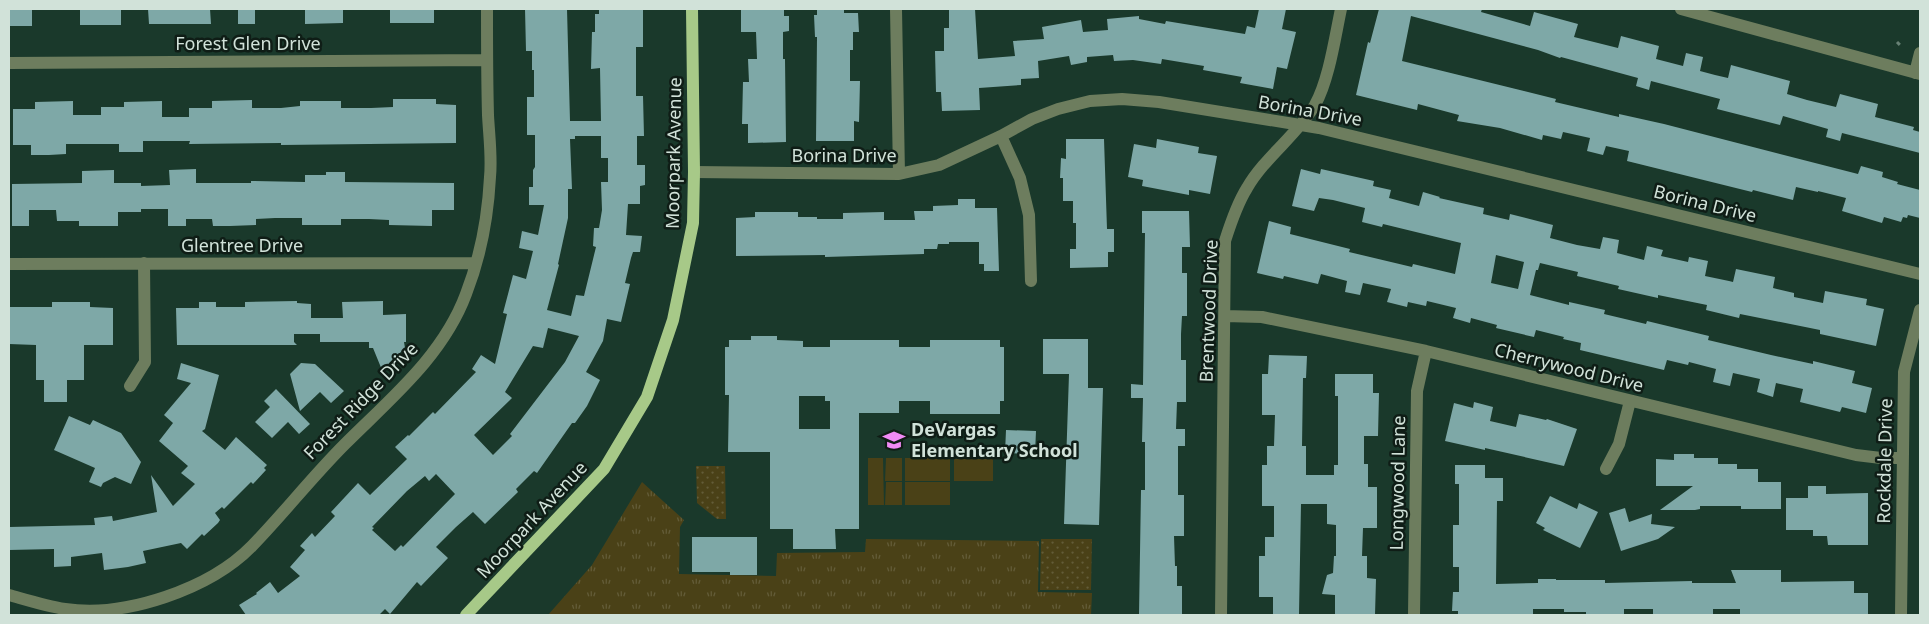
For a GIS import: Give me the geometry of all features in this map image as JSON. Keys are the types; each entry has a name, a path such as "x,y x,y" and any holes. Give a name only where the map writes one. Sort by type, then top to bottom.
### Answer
{"main road":[{"name":"Moorpark Avenue","path":"466,615 604,469 647,396 673,320 693,223 692,9"}],"street":[{"name":"Forest Ridge Drive","path":"9,595 84,613 129,606 183,591 215,575 251,547 316,472 424,365 457,317 476,263 484,223 490,176 486,9"},
{"path":"896,9 899,174"},
{"name":"Brentwood Drive","path":"1220,615 1226,316 1225,241 1234,213 1248,186 1316,102 1330,61 1341,9"},
{"path":"1681,9 1918,74 1920,53"},
{"path":"1730,22 1733,9"},
{"name":"Forest Glen Drive","path":"9,63 487,60"},
{"name":"Borina Drive","path":"694,172 899,174 939,165 1032,119 1058,109 1090,101 1122,99 1159,102 1338,132 1920,274"},
{"path":"1001,136 1020,178 1030,215 1031,281"},
{"path":"130,386 145,362 144,263"},
{"name":"Glentree Drive","path":"9,264 476,263"},
{"name":"Rockdale Drive","path":"1901,615 1904,372 1920,310"},
{"name":"Cherrywood Drive","path":"1226,316 1262,317 1426,351 1856,455 1902,458"},
{"name":"Longwood Lane","path":"1414,615 1417,391 1426,351"},
{"path":"1606,469 1619,444 1630,401"}],"path":[{"path":"1897,42 1901,46"}],"green space":[{"path":"868,458 883,458 884,505 868,505"},
{"path":"886,458 902,458 902,481 885,481"},
{"path":"905,458 950,458 950,481 905,481"},
{"path":"954,459 993,459 993,481 954,481"},
{"path":"696,466 725,466 726,519 717,519 697,503"},
{"path":"642,482 684,520 680,527 679,574 776,576 777,553 865,552 866,539 1039,541 1038,592 1092,593 1091,615 548,615 592,565"},
{"path":"886,482 902,482 902,505 885,505"},
{"path":"905,482 950,482 950,505 905,505"},
{"path":"1041,539 1092,539 1091,590 1040,590"}],"building":[{"path":"9,9 32,9 32,26 9,26"},
{"path":"80,9 121,9 121,25 80,25"},
{"path":"148,9 210,9 211,24 149,24"},
{"path":"238,9 255,9 255,24 238,24"},
{"path":"305,9 343,9 343,23 305,24"},
{"path":"390,9 434,9 434,23 390,23"},
{"path":"525,9 567,9 570,121 601,121 600,68 591,69 592,32 595,32 595,14 599,14 599,9 643,9 643,47 636,47 636,96 643,96 644,136 637,136 637,165 645,165 645,185 640,186 640,204 628,204 626,235 642,236 640,252 633,252 631,258 625,283 630,284 621,322 607,319 603,341 586,372 600,380 587,406 575,423 572,423 537,473 534,471 516,489 518,492 485,524 473,512 456,527 436,547 448,558 421,586 417,582 390,614 385,609 379,615 246,615 239,605 257,594 270,582 278,593 300,576 290,567 305,550 300,546 312,533 315,537 335,516 331,512 358,483 370,495 407,459 395,447 433,412 435,414 476,372 472,369 481,355 495,364 507,314 503,313 513,275 526,279 533,251 519,248 522,231 538,235 544,205 529,205 529,187 533,187 533,170 535,167 535,135 527,135 527,97 534,97 534,70 532,70 532,51 526,51","holes":["575,136 601,136 601,158 608,158 608,182 601,182 602,210 599,228 594,228 593,246 596,247 584,296 576,295 571,316 547,310 559,265 568,218 568,189 572,189 570,139 575,139","548,328 579,336 565,362 510,434 512,436 493,455 474,435 512,398 505,392 533,346 543,348","436,474 455,494 403,547 401,545 395,551 372,530 374,528 372,527 407,491 425,476 429,481"]},
{"path":"741,9 784,9 784,16 789,16 789,31 783,32 786,142 748,143 748,124 742,124 743,82 749,82 748,59 757,59 756,32 741,32"},
{"path":"817,9 844,9 844,13 858,13 859,32 853,32 853,50 850,50 850,81 860,81 859,122 854,121 854,141 816,141 817,37 815,37 814,15 817,15"},
{"path":"949,9 975,9 978,59 1015,56 1013,41 1044,39 1042,27 1081,20 1083,32 1108,30 1107,19 1139,16 1139,19 1165,24 1166,21 1245,34 1247,26 1255,28 1259,9 1286,9 1282,29 1296,32 1287,69 1277,67 1273,89 1240,83 1242,77 1203,70 1204,66 1162,59 1161,64 1133,60 1114,61 1113,55 1087,57 1087,62 1071,65 1069,56 1038,61 1039,78 1021,79 1021,85 979,88 980,110 942,111 941,92 936,92 935,51 944,51 944,28 949,28"},
{"path":"1379,9 1482,9 1481,12 1530,26 1534,12 1578,24 1574,37 1618,48 1621,36 1659,46 1656,59 1683,66 1686,53 1703,57 1700,71 1728,78 1731,65 1790,81 1787,94 1807,100 1836,107 1840,94 1878,104 1875,117 1914,127 1913,130 1920,132 1920,153 1842,133 1840,141 1826,137 1828,129 1783,116 1780,125 1717,109 1720,99 1651,81 1649,90 1636,86 1638,78 1411,16 1402,61 1556,99 1555,102 1619,117 1619,114 1664,124 1858,174 1861,166 1883,172 1882,177 1898,182 1897,184 1920,190 1920,218 1908,215 1907,218 1903,217 1901,222 1884,217 1882,223 1842,211 1846,198 1818,191 1796,187 1793,200 1753,190 1752,192 1627,161 1629,151 1606,146 1603,155 1587,151 1590,138 1563,132 1561,139 1543,135 1542,140 1500,128 1457,121 1459,115 1418,104 1417,110 1356,95 1368,42 1370,43"},
{"path":"393,99 436,99 436,104 456,105 456,143 281,145 281,143 189,144 190,141 143,141 143,152 119,152 119,144 66,144 66,154 49,155 31,155 31,145 13,145 13,109 35,109 35,102 73,101 73,115 101,115 101,107 124,107 124,102 162,101 162,117 189,117 189,108 212,108 212,101 252,100 252,108 281,108 300,106 300,101 341,101 341,108 371,108 393,107"},
{"path":"1066,139 1104,139 1107,229 1114,229 1114,252 1108,252 1108,267 1070,268 1070,249 1076,249 1076,223 1073,223 1073,201 1063,201 1063,178 1060,178 1061,158 1066,159"},
{"path":"1157,139 1199,147 1198,153 1217,156 1210,194 1189,190 1189,195 1142,186 1143,180 1128,177 1134,144 1156,148"},
{"path":"196,169 196,183 305,182 305,175 326,175 326,172 345,172 345,182 454,183 454,210 432,210 432,226 389,225 389,220 369,219 341,219 341,225 302,225 302,218 275,218 256,219 256,225 230,226 213,226 212,219 186,219 186,226 168,226 168,209 141,209 141,212 118,212 118,226 79,226 79,221 57,221 56,210 29,210 29,226 12,226 12,184 82,183 82,171 114,170 114,183 141,183 141,186 170,185 169,170"},
{"path":"1301,169 1320,174 1321,169 1374,181 1373,186 1391,190 1389,198 1419,206 1423,192 1439,198 1484,208 1483,214 1509,220 1510,214 1553,225 1550,238 1577,245 1600,249 1603,237 1619,240 1617,253 1644,260 1647,246 1663,250 1661,256 1688,262 1689,257 1708,261 1705,276 1733,282 1736,269 1775,277 1773,288 1794,293 1794,297 1823,303 1825,291 1867,299 1866,305 1884,309 1876,346 1820,334 1820,330 1740,314 1739,318 1706,310 1707,305 1658,295 1658,298 1618,289 1619,286 1577,276 1578,272 1540,263 1538,270 1536,270 1530,295 1569,305 1569,302 1605,310 1604,314 1646,324 1647,321 1709,336 1708,340 1771,355 1813,364 1813,361 1855,371 1852,383 1872,388 1866,413 1842,407 1840,412 1800,402 1803,389 1776,383 1773,397 1757,392 1760,379 1733,373 1730,386 1713,382 1716,369 1689,362 1688,365 1667,360 1664,370 1580,350 1581,343 1536,330 1534,337 1496,328 1497,325 1471,318 1470,323 1453,318 1456,308 1427,301 1426,306 1408,302 1407,307 1387,302 1391,289 1363,283 1360,295 1345,292 1347,281 1321,274 1318,284 1284,276 1283,279 1257,273 1269,221 1291,227 1290,234 1350,249 1349,252 1412,267 1413,264 1455,274 1461,243 1383,224 1382,227 1362,222 1365,208 1333,200 1319,198 1314,211 1292,206","holes":["1496,255 1524,262 1518,289 1491,283"]},
{"path":"958,199 975,199 975,208 997,208 999,271 984,271 984,264 979,264 979,242 938,244 937,249 924,249 924,254 825,257 825,255 736,256 736,218 755,217 755,212 798,212 798,217 843,219 843,213 884,212 884,220 915,220 914,211 933,211 933,206 958,205"},
{"path":"1142,211 1189,211 1190,247 1182,247 1182,273 1187,273 1187,316 1182,316 1181,334 1181,360 1186,360 1186,402 1177,402 1176,429 1185,429 1185,446 1178,446 1178,495 1184,495 1184,536 1174,536 1177,586 1182,586 1182,615 1139,615 1141,490 1145,490 1145,442 1142,442 1143,398 1131,398 1131,384 1143,385 1145,233 1142,233"},
{"path":"297,301 297,303 311,304 311,318 343,318 342,302 383,301 383,315 406,314 405,348 382,370 373,348 369,348 369,342 320,342 320,334 294,334 294,342 297,345 177,345 176,308 199,308 199,302 216,302 216,307 245,307 245,302"},
{"path":"52,302 90,302 90,307 113,308 113,345 84,345 84,380 67,380 67,402 44,402 44,380 36,380 36,345 9,344 9,307 52,307"},
{"path":"751,336 777,336 777,340 803,341 803,347 830,347 830,340 899,340 899,347 930,347 930,340 1000,340 1000,347 1004,347 1004,401 1000,401 1000,414 930,414 930,401 899,401 899,413 859,413 859,529 835,529 836,549 793,549 793,529 770,529 770,452 728,452 729,395 725,395 725,347 729,347 729,340 751,340","holes":["799,396 825,396 825,401 830,401 830,429 799,429"]},
{"path":"1043,339 1088,339 1088,388 1103,388 1099,525 1064,524 1069,374 1043,374"},
{"path":"1269,355 1307,356 1306,378 1303,378 1302,446 1306,446 1306,475 1334,475 1334,465 1338,465 1338,396 1335,396 1335,374 1373,374 1373,393 1379,393 1378,436 1364,436 1364,464 1368,464 1368,487 1377,487 1377,528 1363,528 1362,556 1367,556 1367,578 1376,579 1375,615 1335,615 1335,595 1322,594 1327,575 1333,573 1334,556 1336,556 1336,525 1327,524 1327,504 1301,504 1299,615 1273,615 1273,597 1259,597 1259,556 1265,556 1265,537 1274,537 1274,506 1262,506 1262,465 1267,465 1267,446 1274,446 1275,415 1262,415 1262,374 1268,374"},
{"path":"181,363 219,375 205,429 202,431 225,450 236,437 267,465 264,468 266,470 253,484 251,482 224,509 222,507 215,513 220,520 218,523 204,536 202,534 187,549 181,543 143,551 146,563 128,567 104,570 102,553 71,557 71,566 54,567 54,549 9,550 9,527 95,525 94,518 112,516 113,521 157,512 151,475 173,506 195,484 181,473 188,466 159,441 173,423 164,415 191,383 177,379"},
{"path":"301,363 315,364 344,391 331,403 320,392 300,411 290,374"},
{"path":"276,389 310,424 299,434 288,422 272,438 255,422 270,407 264,401"},
{"path":"1474,402 1493,407 1490,421 1516,427 1519,414 1547,419 1577,429 1564,466 1445,441 1454,403 1473,408"},
{"path":"69,416 90,425 93,420 121,433 141,462 131,484 115,477 103,483 101,487 89,482 95,468 54,450"},
{"path":"1006,430 1036,431 1035,454 1005,453"},
{"path":"1674,454 1694,454 1694,458 1718,458 1718,464 1737,464 1737,469 1758,469 1758,482 1781,482 1781,509 1741,509 1741,506 1700,506 1700,509 1695,510 1660,510 1693,486 1656,486 1656,459 1674,460"},
{"path":"1455,465 1485,465 1485,478 1503,478 1503,501 1497,501 1496,584 1538,583 1538,579 1605,580 1605,583 1692,581 1692,583 1736,583 1731,570 1781,570 1781,582 1854,581 1854,593 1868,593 1868,615 1740,615 1740,609 1713,609 1713,615 1675,615 1653,614 1653,609 1624,609 1624,615 1586,615 1586,612 1564,612 1564,609 1533,609 1533,615 1458,615 1458,611 1452,611 1453,592 1459,592 1459,567 1453,567 1453,525 1459,525 1459,484 1455,484"},
{"path":"1808,486 1826,486 1826,494 1868,493 1868,545 1828,545 1827,536 1813,536 1813,530 1786,530 1786,498 1808,498"},
{"path":"1550,496 1577,509 1579,503 1598,512 1580,548 1543,530 1545,528 1536,523"},
{"path":"1625,508 1629,522 1652,514 1651,524 1675,527 1658,539 1621,551 1609,513"},
{"path":"692,537 757,537 757,575 730,575 730,572 692,572"}],"place":[{"name":"DeVargas Elementary School","path":"894,440"}]}
